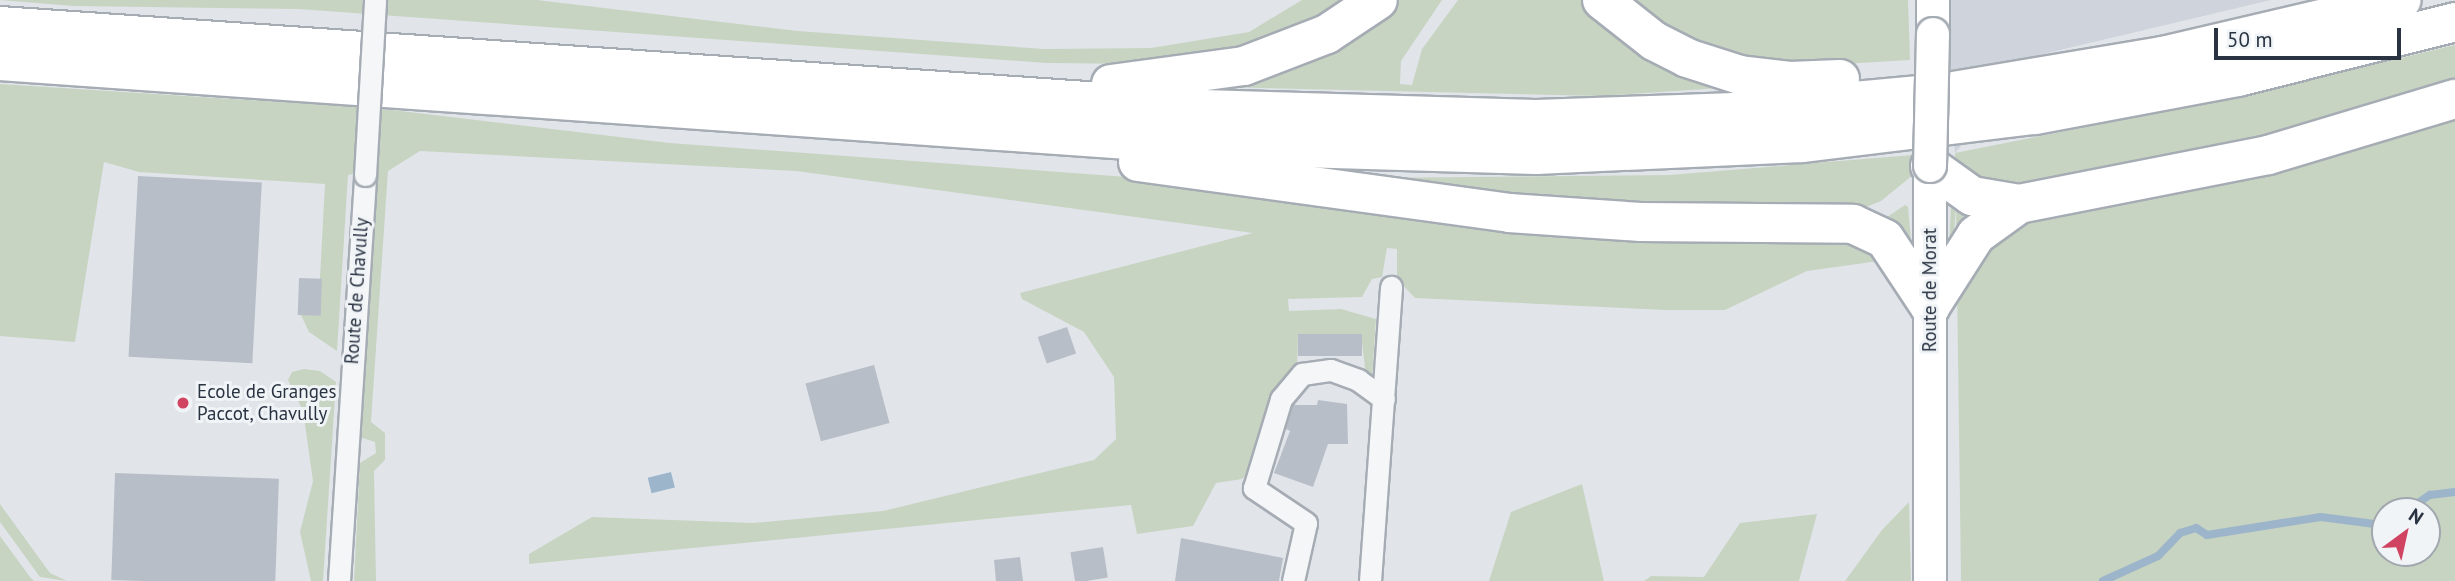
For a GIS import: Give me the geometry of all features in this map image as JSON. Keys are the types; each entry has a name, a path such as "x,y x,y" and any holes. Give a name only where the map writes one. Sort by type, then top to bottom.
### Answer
{"highway":[{"path":"975,94 1153,81 1244,66 1327,34 1378,0"},
{"path":"1602,0 1654,41 1687,58 1740,75 1790,81 2009,63 2097,69"},
{"path":"0,26 975,94 1336,116 1589,118 1803,107 1941,93 2097,69 2402,0"},
{"path":"0,61 946,128 1401,154 1590,154 1762,146 1934,130 2102,104 2306,62 2455,22"},
{"path":"1930,166 1972,196 2019,204 2221,166 2337,136 2455,99"},
{"path":"946,128 1195,172 1470,209 1641,222 1830,221 1872,231 1898,254 1930,307 1976,235 2019,204"}],"main road":[{"name":"Route de Morat","path":"1930,581 1930,166 1933,0"}],"street":[{"name":"Route de Chavully","path":"339,581 375,0"},
{"path":"1370,581 1391,287"},
{"path":"1293,581 1306,523 1254,488 1281,399 1302,374 1331,370 1358,380 1384,399"}],"shaded area":[{"path":"1937,0 2271,0 2039,55 1955,153"}],"green space":[{"path":"0,0 537,0 798,31 1044,49 1151,48 1249,32 1302,0 1350,0 1314,22 1241,51 1145,64 1046,63 298,9 73,6"},
{"path":"1389,0 1442,0 1401,61 1400,84 1412,85 1422,49 1458,0 1592,0 1721,88 1600,96 1222,87"},
{"path":"1625,0 1908,0 1910,60 1827,65 1772,63 1693,44"},
{"path":"2455,45 2455,581 1961,581 1956,206 1953,249 1949,249 1951,205 1956,205 1955,153 2252,94"},
{"path":"0,84 375,108 670,143 1842,230 1908,257 1807,271 1725,310 1665,310 1415,298 1397,279 1397,249 1387,248 1382,277 1372,279 1362,297 1288,299 1289,311 1341,309 1376,319 1372,379 1366,376 1361,334 1298,336 1297,370 1278,386 1251,471 1242,479 1216,483 1193,526 1137,534 1131,505 529,564 529,554 592,517 753,523 883,511 1094,460 1116,439 1114,377 1084,332 1022,299 1020,293 1253,233 796,171 420,151 388,171 371,422 385,433 385,460 374,471 376,581 354,581 360,463 376,453 375,442 359,437 374,174 371,170 348,175 337,351 309,332 300,313 318,314 325,184 139,172 104,162 75,342 0,336"},
{"path":"1913,155 1913,175 1881,201 1844,216 1647,215 1358,178 1669,175"},
{"path":"1905,205 1908,207 1912,252 1884,219"},
{"path":"304,369 320,371 336,382 323,581 311,581 300,532 313,481 303,411 288,380 292,372"},
{"path":"1582,484 1604,581 1489,581 1511,512"},
{"path":"1909,502 1911,581 1845,581 1882,530"},
{"path":"0,504 50,573 67,581 40,577 0,522"},
{"path":"1817,514 1799,581 1644,581 1651,576 1704,577 1740,523"},
{"path":"0,536 30,577 34,581 0,581"}],"water":[{"path":"671,472 675,488 652,493 648,478"}],"building":[{"path":"138,176 262,182 252,363 129,357"},
{"path":"299,278 322,279 321,316 298,315"},
{"path":"1067,327 1076,353 1047,364 1038,337"},
{"path":"1298,334 1362,334 1362,356 1298,356"},
{"path":"874,365 890,423 821,441 805,383"},
{"path":"1318,400 1347,404 1348,444 1328,444 1313,487 1274,473 1290,431 1286,429 1293,405 1317,405"},
{"path":"115,473 279,479 275,581 111,580"},
{"path":"1181,538 1283,558 1279,581 1175,581"},
{"path":"1103,547 1108,578 1075,581 1070,552"},
{"path":"1020,557 1023,581 996,581 994,560"}],"waterway":[{"path":"2427,497 2455,492"},
{"path":"2103,581 2158,556 2180,533 2196,528 2207,535 2321,517 2371,523"}],"place":[{"name":"Ecole de Granges Paccot, Chavully","path":"183,403"}]}
